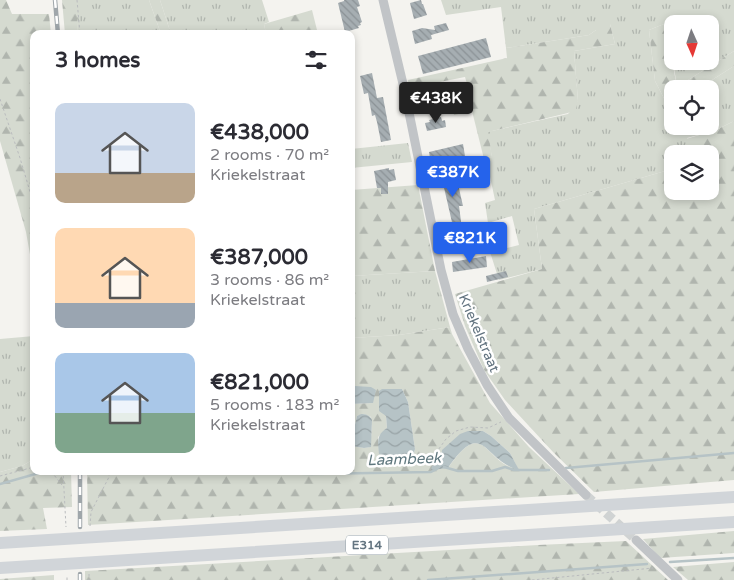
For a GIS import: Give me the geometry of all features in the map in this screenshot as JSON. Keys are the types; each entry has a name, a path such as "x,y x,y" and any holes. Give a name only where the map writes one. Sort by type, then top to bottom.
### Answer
{"highway":[{"name":"E314","path":"0,543 734,497"},
{"name":"E314","path":"0,568 734,522"}],"street":[{"name":"Kriekelstraat","path":"383,0 404,88 441,270 453,314 487,386 509,418 586,494"},
{"path":"636,540 678,580"}],"path":[{"path":"77,0 80,30"},
{"path":"0,99 30,192"},
{"path":"436,453 446,439 456,432 470,427 488,428 509,418"},
{"path":"0,476 30,468"},
{"path":"54,475 64,486"},
{"path":"63,475 66,527"},
{"path":"90,526 91,512 109,475"},
{"path":"532,580 647,570 663,566"},
{"path":"88,574 88,580"},
{"path":"66,580 67,576"}],"green space":[{"path":"0,0 6,0 12,14 49,14 51,30 30,30 30,254 26,232 0,141"},
{"path":"62,0 76,0 78,30 65,30"},
{"path":"75,0 149,0 160,30 78,30"},
{"path":"149,0 160,0 170,30 160,30"},
{"path":"160,0 262,0 269,22 264,24 265,30 170,30"},
{"path":"441,0 734,0 734,51 719,60 719,15 664,15 664,24 649,30 655,81 664,98 664,135 698,135 687,138 690,145 664,145 664,171 534,209 542,269 499,280 490,252 519,245 512,216 488,223 485,203 495,200 486,158 492,157 487,132 568,114 578,101 574,51 615,44 610,24 589,35 506,48 501,7 446,15"},
{"path":"312,10 317,30 265,30 264,24"},
{"path":"596,23 610,24 615,44 574,51 578,101 576,109 568,113 488,132 492,157 484,159 472,111 454,115 452,106 472,101 465,77 409,88 408,80 507,58 506,48 589,35 596,30"},
{"path":"664,24 664,70 674,70 676,80 664,80 664,98 655,81 649,30"},
{"path":"734,51 734,66 712,80 688,80 704,70 719,70 719,60"},
{"path":"734,66 734,121 719,128 719,80 712,80"},
{"path":"674,70 704,70 688,80 676,80"},
{"path":"734,121 734,480 594,492 553,452 505,400 484,370 465,326 455,294 542,269 534,209 664,171 664,200 719,200 719,145 689,145 686,139 699,135 719,135 719,128"},
{"path":"408,143 412,162 355,168 355,149"},
{"path":"418,185 435,271 355,276 355,190"},
{"path":"435,271 450,327 399,335 355,338 355,276"},
{"path":"450,327 490,403 529,447 579,494 88,525 87,475 355,475 355,447 370,447 372,424 371,417 363,414 357,416 355,425 355,404 373,403 355,386 355,338 399,335","holes":["402,389 408,402 415,449 413,456 385,456 379,453 378,437 387,428 386,416","483,431 510,453 518,469 507,465 484,446 477,443 470,445 460,452 448,468 436,465"]},
{"path":"30,336 30,461 22,466 0,472 0,339"},
{"path":"30,461 30,475 71,475 72,507 43,508 47,529 0,531 0,472 22,466"},
{"path":"734,531 734,553 660,558 643,539"},
{"path":"626,541 668,580 85,580 85,571"},
{"path":"734,562 734,580 688,580 673,567"},
{"path":"54,575 54,580 0,580 0,579"}],"water":[{"path":"355,386 371,387 376,390 373,403 355,404"},
{"path":"382,389 402,389 408,402 415,449 413,457 379,454 379,436 387,428 386,416 379,411 379,391"},
{"path":"361,414 368,415 372,420 371,447 355,447 357,416"},
{"path":"468,431 483,431 491,436 510,453 519,470 507,465 484,446 477,443 469,445 448,468 431,470 432,466 439,464 441,461 442,450 460,434"}],"building":[{"path":"358,0 360,6 357,7 362,22 358,26 359,28 345,30 338,3"},
{"path":"421,0 427,15 414,19 410,3"},
{"path":"446,23 449,30 431,35 432,39 415,44 412,31 422,28 435,30 434,26"},
{"path":"486,38 491,57 423,74 418,56"},
{"path":"372,73 377,98 383,97 391,140 381,142 375,115 372,116 368,93 364,94 360,76"},
{"path":"444,82 449,99 446,100 447,106 439,107 437,97 423,100 421,91 437,88 436,84"},
{"path":"441,117 442,121 445,120 446,127 427,131 425,123"},
{"path":"463,144 465,156 431,164 429,152"},
{"path":"389,168 389,170 394,169 396,180 388,182 388,194 381,194 381,188 377,188 374,171"},
{"path":"455,171 463,206 459,206 462,229 454,231 442,174"},
{"path":"486,256 487,267 453,272 452,262"},
{"path":"506,271 508,277 487,282 486,276"}],"waterway":[{"name":"Laambeek","path":"566,468 734,453"},
{"name":"Laambeek","path":"444,467 458,471 492,471 505,467 514,470 549,470"},
{"name":"Laambeek","path":"355,473 431,472 437,469"},
{"name":"Laambeek","path":"0,484 32,475"},
{"path":"670,562 734,558"},
{"path":"428,580 647,564"}],"tunnel":[{"path":"586,495 636,540"}],"railway":[{"path":"55,0 58,30"},
{"path":"80,475 80,527"},
{"path":"80,574 80,580"}]}
